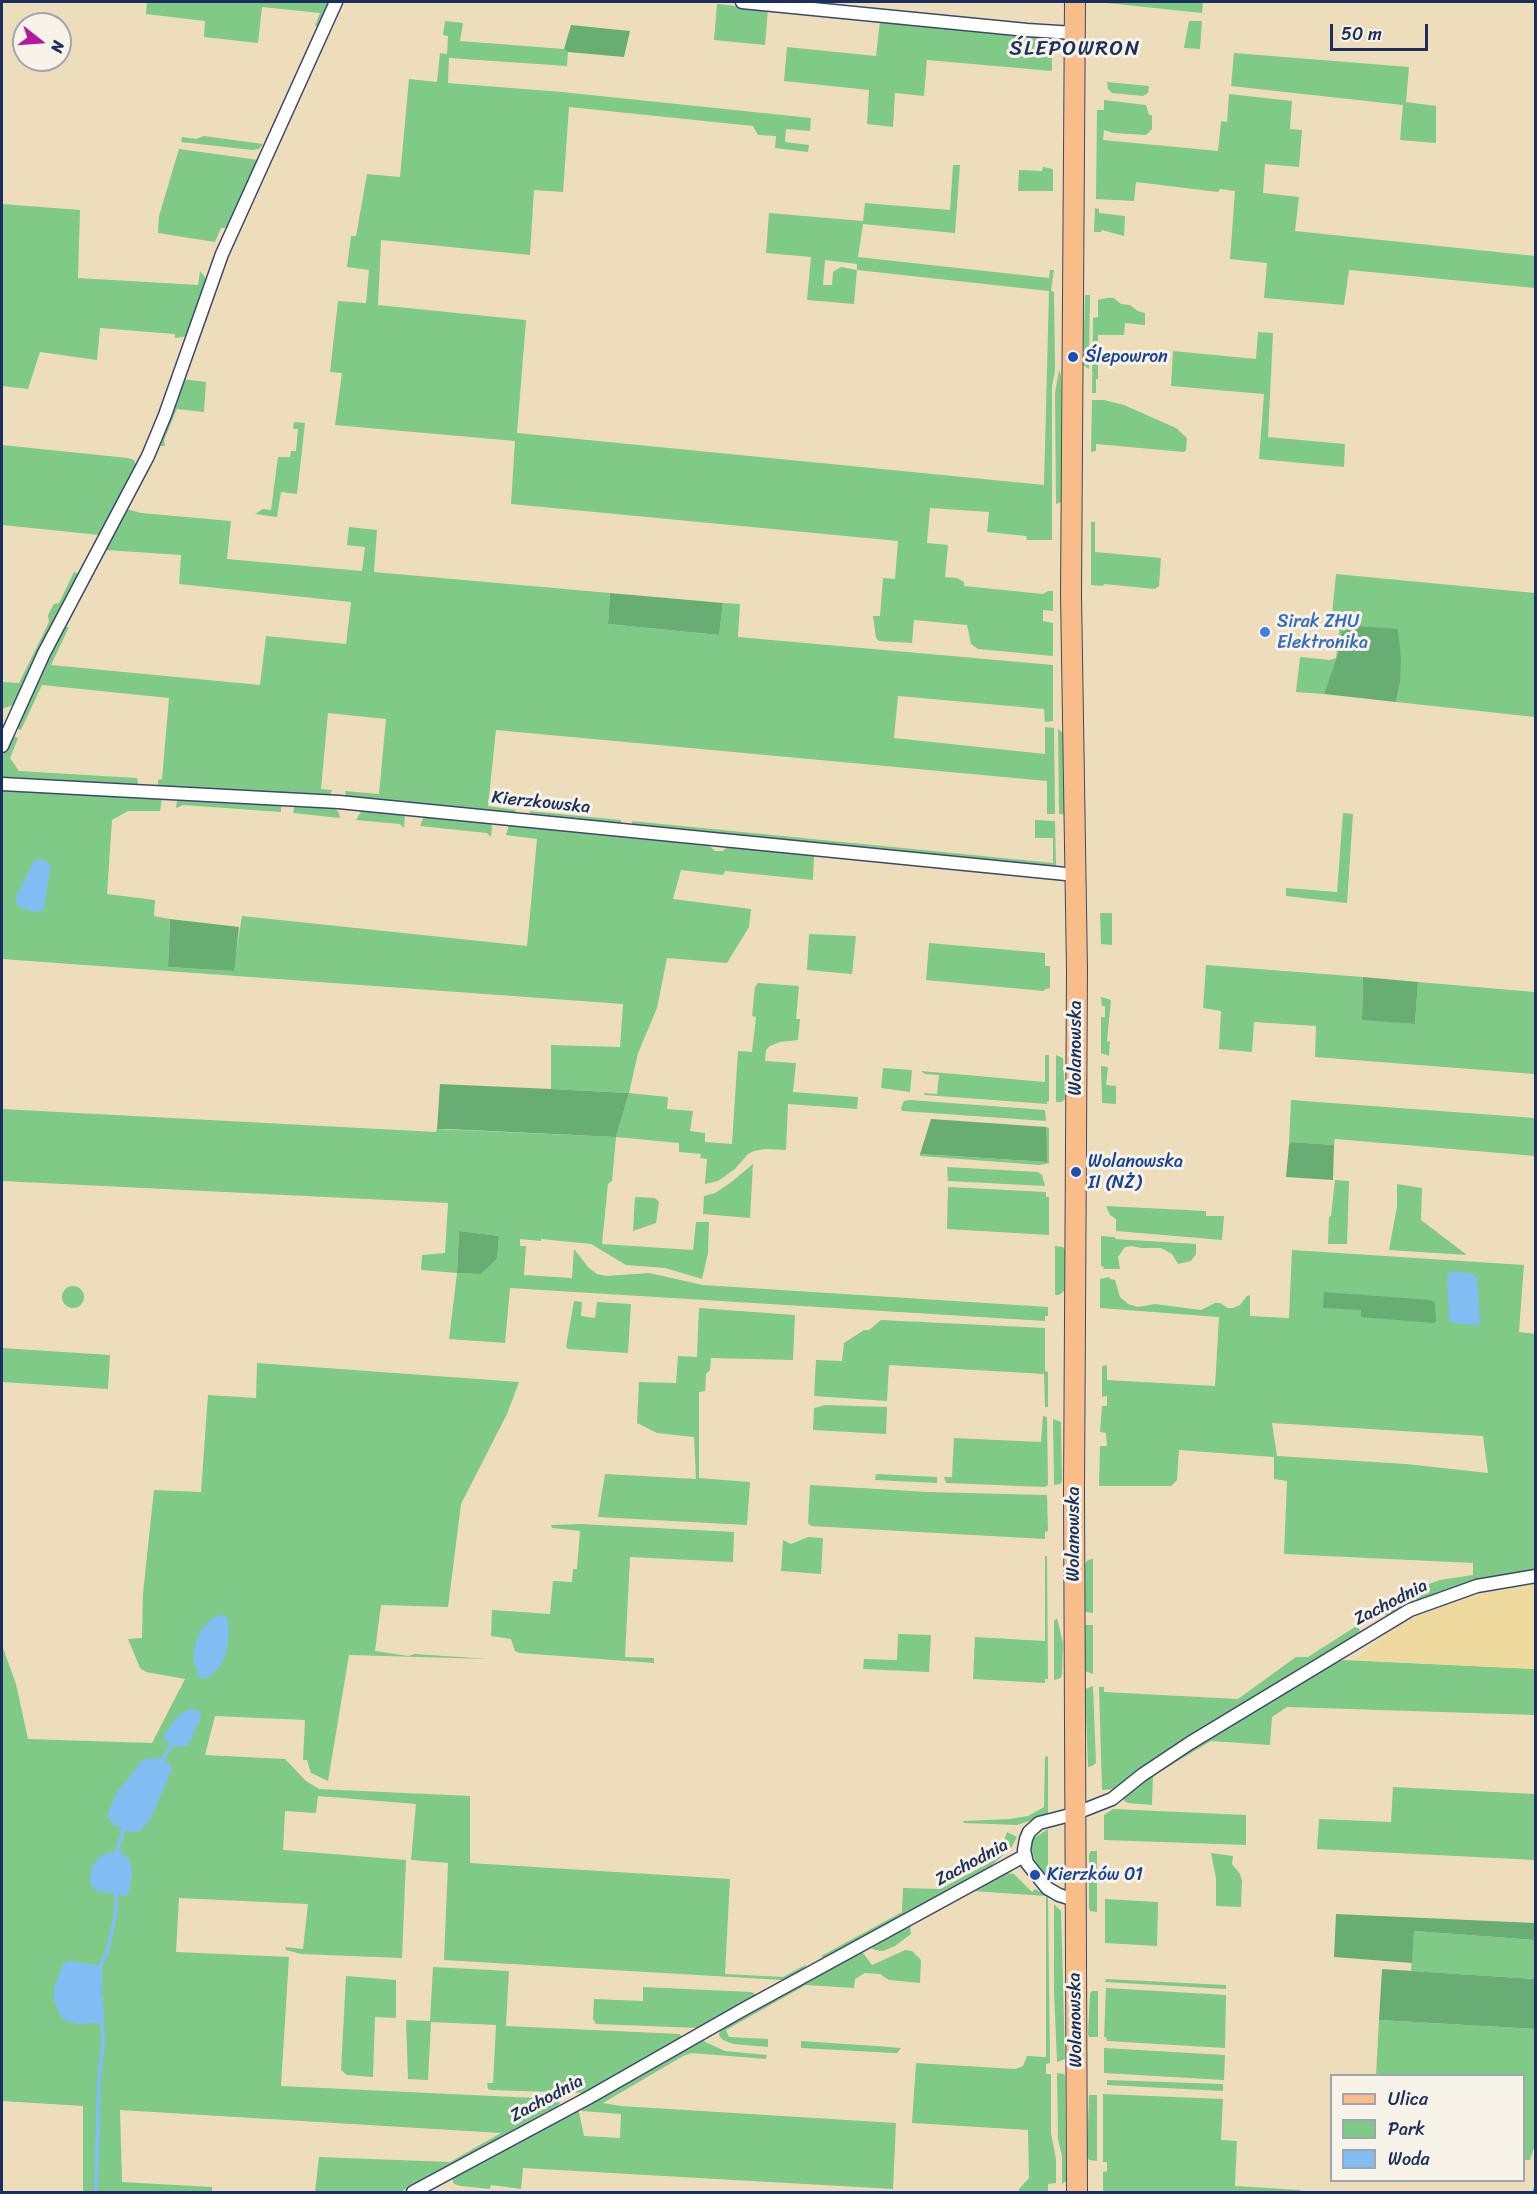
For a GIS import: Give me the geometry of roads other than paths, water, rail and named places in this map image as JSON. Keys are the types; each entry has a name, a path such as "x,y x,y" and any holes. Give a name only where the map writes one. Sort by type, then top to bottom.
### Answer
{"main road":[{"name":"Wolanowska","path":"1075,2 1071,594 1076,875 1074,1814 1077,2193"}],"street":[{"path":"2,746 44,653 148,456 233,227 336,2"},
{"path":"742,2 1074,33"},
{"name":"Kierzkowska","path":"2,784 339,801 1076,875"},
{"name":"Zachodnia","path":"413,2193 1024,1856 1026,1839 1039,1823 1074,1814 1112,1799 1142,1775 1190,1743 1410,1610 1477,1586 1536,1576"},
{"path":"1024,1856 1030,1869 1047,1888 1075,1900"}],"water":[{"path":"36,860 45,860 51,865 44,907 41,911 35,912 19,907 15,899"},
{"path":"1450,1272 1471,1273 1477,1278 1480,1325 1452,1323 1449,1320 1447,1277"},
{"path":"222,1614 226,1616 228,1623 226,1654 221,1665 211,1675 207,1678 199,1678 193,1659 196,1641 201,1630 212,1618"},
{"path":"191,1708 200,1712 201,1717 188,1745 175,1746 164,1740 172,1723"},
{"path":"159,1758 168,1763 172,1769 151,1818 140,1831 131,1832 117,1827 107,1817 115,1795 143,1759"},
{"path":"120,1851 130,1860 132,1873 130,1888 129,1893 125,1896 97,1891 92,1887 90,1881 92,1866 102,1855"},
{"path":"69,1961 100,1967 102,2023 79,2024 65,2021 60,2015 54,2000 54,1988 63,1964"}],"waterway":[{"path":"161,1762 174,1740"},
{"path":"117,1856 125,1826"},
{"path":"100,1988 100,1967 107,1952 116,1913 116,1890"},
{"path":"96,2192 99,2080 103,2041 101,1996"},
{"path":"1534,2192 1536,2187"}],"place":[{"name":"Ślepowron","path":"1073,357"},
{"name":"Sirak ZHU Elektronika","path":"1265,632"},
{"name":"Wolanowska II (NŻ)","path":"1076,1172"},
{"name":"Kierzków 01","path":"1035,1875"}],"district":[{"name":"ŚLEPOWRON","path":"1075,50"}]}
